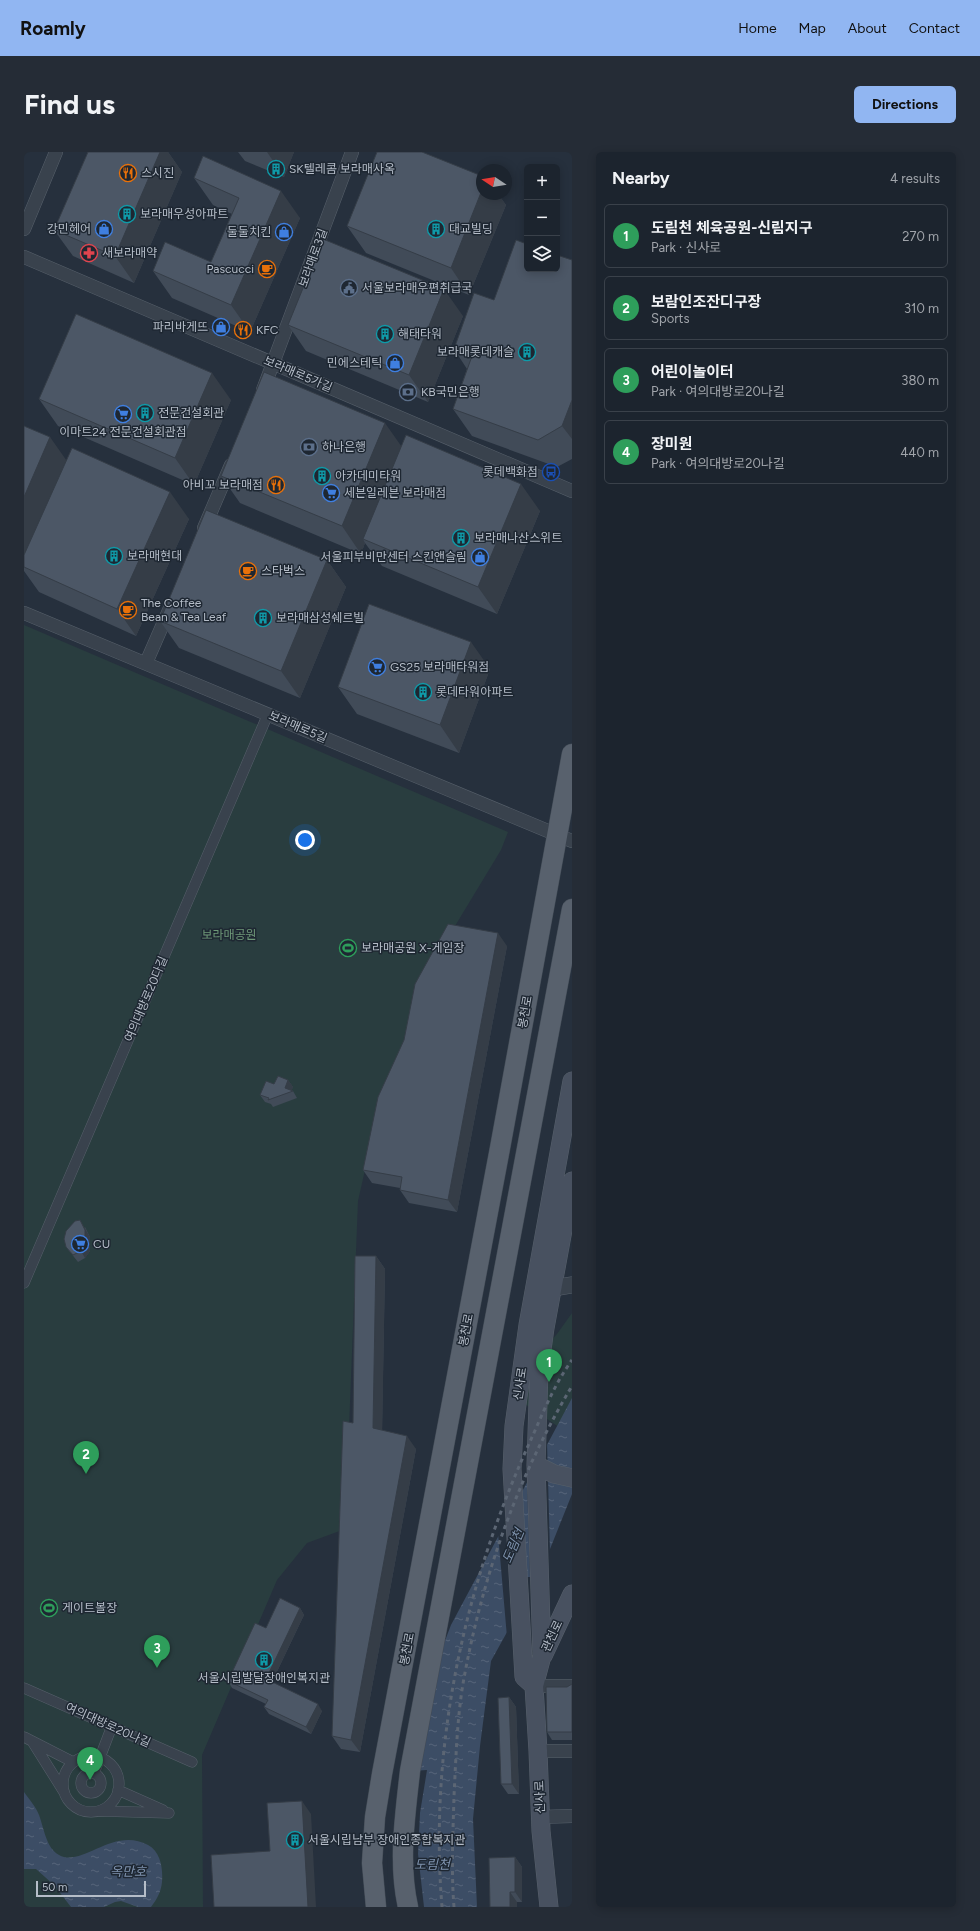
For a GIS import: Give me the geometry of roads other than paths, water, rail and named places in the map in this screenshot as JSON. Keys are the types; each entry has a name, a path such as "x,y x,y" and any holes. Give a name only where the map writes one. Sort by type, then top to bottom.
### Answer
{"main road":[{"name":"봉천로","path":"376,1907 372,1863 375,1817 382,1774 500,1148 564,837 572,754"},
{"path":"408,1907 403,1869 403,1837 410,1771 572,909"},
{"name":"신사로","path":"549,1907 540,1817 538,1751 529,1682 512,1469 514,1426 537,1326 572,1081"},
{"name":"신사로","path":"529,1682 542,1656 536,1465 539,1371 537,1326 554,1288 572,1181"},
{"path":"536,1465 554,1474 572,1478"},
{"name":"관천로","path":"542,1656 572,1594"}],"street":[{"path":"24,229 56,152"},
{"name":"보라매로3길","path":"259,400 274,364 352,152"},
{"name":"보라매로5가길","path":"24,258 572,491"},
{"path":"199,539 237,451"},
{"path":"146,664 174,598"},
{"name":"보라매로5길","path":"24,613 564,837"},
{"name":"여의대방로20다길","path":"24,1283 268,714"},
{"path":"554,1288 572,1285"},
{"path":"529,1682 572,1686"},
{"name":"여의대방로20나길","path":"24,1688 192,1762"},
{"path":"82,1810 99,1758 112,1726"},
{"path":"28,1739 76,1761 91,1784 100,1809"},
{"path":"28,1739 74,1806 82,1810 100,1809 169,1813 117,1792 65,1774"},
{"path":"538,1751 572,1751"},
{"path":"65,1794 63,1783 65,1774 76,1761 92,1756 99,1758 111,1765 115,1771 118,1784 117,1792 110,1804 100,1809"},
{"path":"65,1794 91,1784 115,1771"},
{"path":"540,1817 572,1816"}],"water":[{"name":"도림천","path":"572,1398 572,1494 542,1569 491,1661 480,1746 473,1819 477,1907 392,1907 428,1685 451,1625"},
{"name":"옥만호","path":"24,1792 38,1812 48,1843 59,1855 68,1858 78,1856 123,1840 135,1841 148,1845 152,1848 156,1852 160,1861 162,1877 160,1892 151,1907 138,1907 121,1901 104,1907 71,1907 54,1885 36,1869 24,1869"}],"railway":[{"path":"442,1907 439,1848 441,1789 446,1730 456,1671 469,1613 485,1557 505,1501 548,1402 559,1380 572,1360"},
{"path":"454,1907 452,1852 457,1737 464,1678 472,1640 492,1564 519,1491 535,1455 572,1386"}],"place":[{"name":"SK텔레콤 보라매사옥","path":"276,169"},
{"name":"스시진","path":"128,173"},
{"name":"보라매우성아파트","path":"127,214"},
{"name":"강민헤어","path":"104,229"},
{"name":"대교빌딩","path":"436,229"},
{"name":"둘둘치킨","path":"284,232"},
{"name":"새보라매약","path":"89,253"},
{"name":"Pascucci","path":"267,269"},
{"name":"서울보라매우편취급국","path":"349,288"},
{"name":"파리바게뜨","path":"221,327"},
{"name":"KFC","path":"243,330"},
{"name":"해태타워","path":"385,334"},
{"name":"보라매롯데캐슬","path":"527,352"},
{"name":"민에스테틱","path":"395,363"},
{"name":"KB국민은행","path":"408,392"},
{"name":"전문건설회관","path":"145,413"},
{"name":"이마트24 전문건설회관점","path":"123,414"},
{"name":"하나은행","path":"309,447"},
{"name":"롯데백화점","path":"551,472"},
{"name":"아카데미타워","path":"322,476"},
{"name":"아비꼬 보라매점","path":"276,485"},
{"name":"세븐일레븐 보라매점","path":"331,493"},
{"name":"보라매나산스위트","path":"461,538"},
{"name":"보라매현대","path":"114,556"},
{"name":"서울피부비만센터 스킨앤슬림","path":"480,557"},
{"name":"스타벅스","path":"248,571"},
{"name":"The Coffee Bean & Tea Leaf","path":"128,610"},
{"name":"보라매삼성쉐르빌","path":"263,618"},
{"name":"GS25 보라매타워점","path":"377,667"},
{"name":"롯데타워아파트","path":"423,692"},
{"name":"보라매공원 X-게임장","path":"348,948"},
{"name":"CU","path":"80,1244"},
{"name":"도림천 체육공원-신림지구","path":"549,1382"},
{"name":"보람인조잔디구장","path":"86,1474"},
{"name":"게이트볼장","path":"49,1608"},
{"name":"서울시립발달장애인복지관","path":"264,1660"},
{"name":"어린이놀이터","path":"157,1668"},
{"name":"장미원","path":"90,1780"},
{"name":"서울시립남부 장애인종합복지관","path":"295,1840"}],"park label":[{"name":"보라매공원","path":"229,935"}]}
